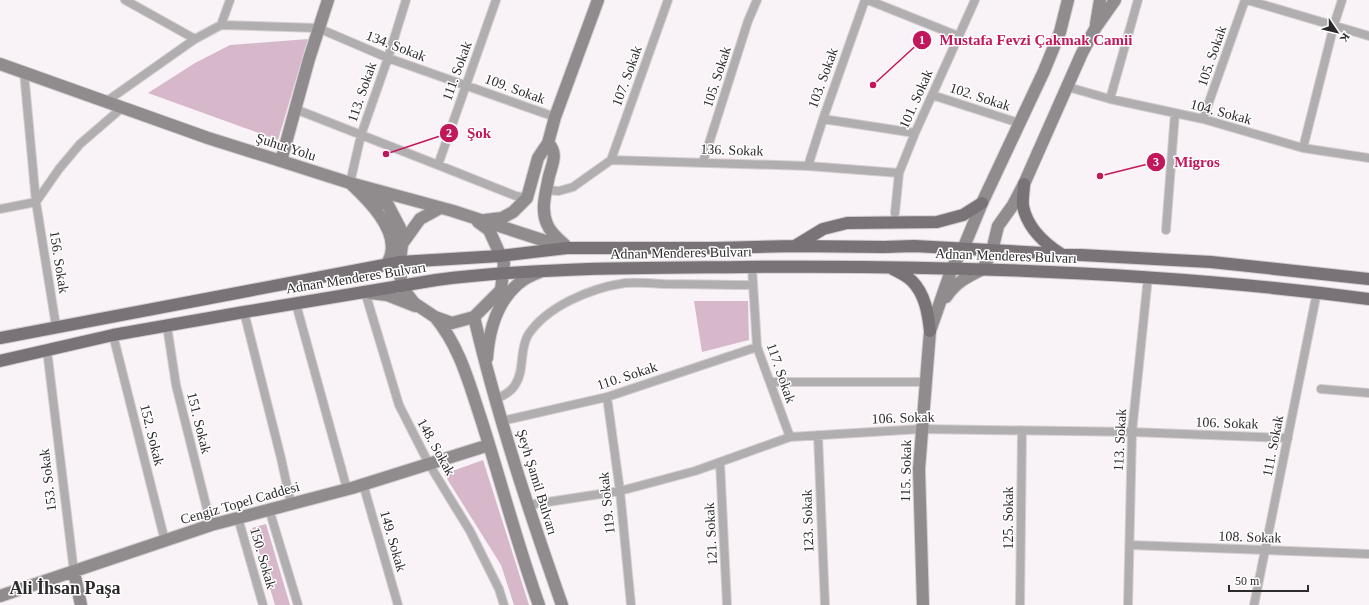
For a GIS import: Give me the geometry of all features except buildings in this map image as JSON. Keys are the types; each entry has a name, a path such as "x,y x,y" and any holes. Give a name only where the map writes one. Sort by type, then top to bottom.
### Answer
{"main road":[{"path":"281,161 318,28 328,0"},
{"path":"476,219 490,220 502,218 513,212 527,198 538,158 548,143 555,117 598,0"},
{"path":"929,334 952,268 963,249 982,203 1044,71 1060,32 1068,0"},
{"path":"1096,27 1100,0"},
{"path":"983,269 992,251 998,226 1013,205 1024,184 1096,27 1115,0"},
{"name":"Şuhut Yolu","path":"0,64 208,138 281,161 354,187 440,208 568,248"},
{"path":"548,143 552,147 554,160 548,180 543,211 547,224 556,237 568,248"},
{"path":"1024,184 1023,205 1025,216 1036,232 1062,254"},
{"path":"354,187 388,205 400,228 402,244 400,262 401,286 414,303 422,309 435,317 452,323 474,317 501,290 504,263 489,230 476,219"},
{"path":"354,187 378,213 387,227 391,243 391,253 386,265"},
{"path":"794,246 823,229 847,223 937,222 963,215 982,203"},
{"path":"402,244 420,219 440,208"},
{"name":"Adnan Menderes Bulvarı","path":"0,338 56,326 400,262 500,256 568,248 716,248 794,246 884,248 914,246 1211,262 1369,279"},
{"path":"890,267 912,282 919,291 928,311 929,334"},
{"name":"Adnan Menderes Bulvarı","path":"0,361 167,326 401,286 454,278 587,269 890,267 983,269 1179,279 1317,292 1369,299"},
{"name":"115. Sokak","path":"924,605 919,470 929,334 944,300 952,288 963,279 983,269"},
{"path":"486,367 488,346 498,309 506,297 518,284 540,272"},
{"path":"365,292 387,295 422,309"},
{"path":"435,317 445,330 460,356"},
{"name":"Şeyh Şamil Bulvarı","path":"474,317 486,367 502,421 528,505 562,605"},
{"path":"452,323 460,356 489,445 524,563 539,605"},
{"name":"Cengiz Topel Caddesi","path":"0,596 211,525 347,489 489,445"},
{"name":"153. Sokak","path":"74,572 81,605"}],"street":[{"path":"125,0 195,39"},
{"path":"221,25 230,0"},
{"name":"113. Sokak","path":"354,187 361,135 388,58 406,0"},
{"name":"111. Sokak","path":"438,164 496,0"},
{"name":"107. Sokak","path":"611,160 668,0"},
{"name":"105. Sokak","path":"703,162 748,21 757,0"},
{"path":"866,0 958,36"},
{"name":"103. Sokak","path":"808,166 823,119 866,0"},
{"name":"101. Sokak","path":"895,213 899,173 915,133 975,0"},
{"path":"1110,98 1138,0"},
{"path":"1246,0 1369,36"},
{"name":"105. Sokak","path":"1204,119 1246,0"},
{"path":"1303,148 1334,25 1342,0"},
{"path":"107,102 195,39 221,25 318,28"},
{"name":"134. Sokak","path":"318,28 388,58 466,86"},
{"name":"156. Sokak","path":"24,72 36,202 56,326"},
{"name":"109. Sokak","path":"466,86 555,117"},
{"name":"104. Sokak","path":"1068,87 1204,119 1303,148 1369,158"},
{"name":"102. Sokak","path":"932,95 1019,123"},
{"path":"0,209 36,202 59,169 80,144 123,107"},
{"path":"295,109 438,164 516,196 522,197"},
{"path":"1166,230 1175,113"},
{"path":"823,119 915,133"},
{"path":"546,190 559,191 573,186 611,160"},
{"name":"136. Sokak","path":"611,160 808,166 899,173"},
{"name":"117. Sokak","path":"752,267 757,347 790,437"},
{"name":"113. Sokak","path":"1128,605 1132,432 1148,277"},
{"path":"496,399 507,394 516,385 523,347 528,336 542,318 554,309 579,297 602,288 626,283 753,285"},
{"name":"148. Sokak","path":"365,292 399,405 429,464 470,531 499,589 504,605"},
{"name":"111. Sokak","path":"1254,605 1317,292"},
{"path":"296,304 347,489"},
{"path":"244,312 281,458 290,504"},
{"name":"151. Sokak","path":"167,326 176,385 211,525"},
{"name":"152. Sokak","path":"114,336 165,541"},
{"name":"110. Sokak","path":"502,421 607,398 757,347"},
{"name":"153. Sokak","path":"47,350 74,572"},
{"path":"770,382 925,382"},
{"path":"1321,389 1369,393"},
{"name":"119. Sokak","path":"607,398 620,491 631,605"},
{"name":"106. Sokak","path":"528,505 620,491 695,471 790,437 922,429 1132,432 1288,438"},
{"name":"125. Sokak","path":"1020,605 1022,431"},
{"name":"123. Sokak","path":"818,436 825,605"},
{"name":"121. Sokak","path":"720,462 727,605"},
{"name":"149. Sokak","path":"363,484 398,605"},
{"path":"269,510 298,605"},
{"name":"150. Sokak","path":"238,518 263,605"},
{"name":"108. Sokak","path":"1130,546 1369,554"}],"shaded area":[{"path":"308,39 278,140 148,93 195,63 230,45"},
{"path":"694,301 748,301 749,340 702,352"},
{"path":"483,460 529,605 514,605 501,565 444,474"},
{"path":"266,524 290,605 275,605 252,528"}],"place":[{"name":"Mustafa Fevzi Çakmak Camii","path":"873,85"},
{"name":"Şok","path":"386,154"},
{"name":"Migros","path":"1100,176"}],"district":[{"name":"Ali İhsan Paşa","path":"65,588"}]}
